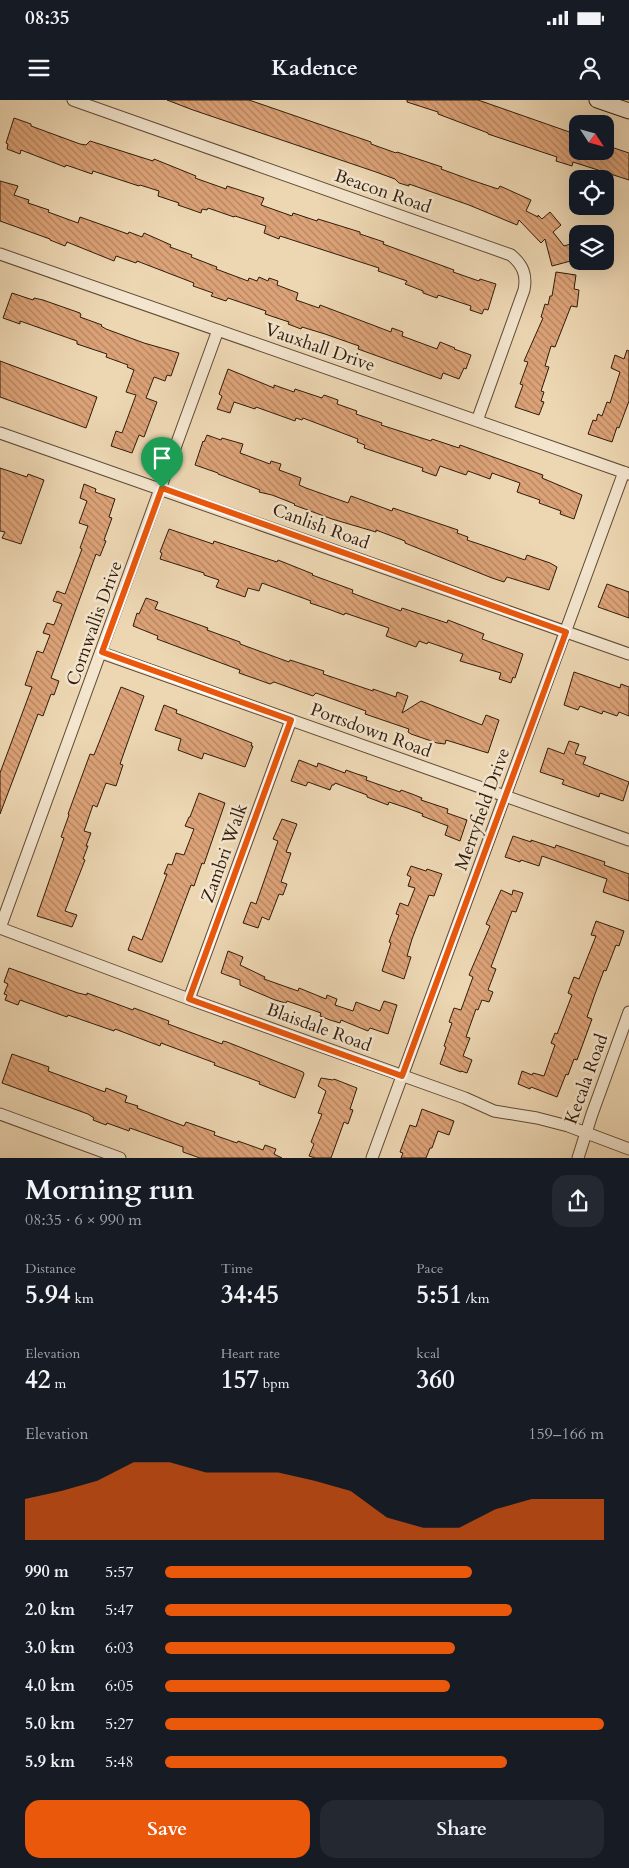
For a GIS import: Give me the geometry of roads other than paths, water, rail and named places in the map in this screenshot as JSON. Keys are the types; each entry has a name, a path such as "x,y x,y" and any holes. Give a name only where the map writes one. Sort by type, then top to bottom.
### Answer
{"main road":[{"path":"597,100 629,111"}],"street":[{"name":"Beacon Road","path":"73,100 511,255 519,261 526,280 524,290 477,421"},
{"name":"Vauxhall Drive","path":"0,254 626,473"},
{"name":"Cornwallis Drive","path":"0,928 162,488 218,330"},
{"name":"Canlish Road","path":"0,433 162,488 629,654"},
{"name":"Merryfield Drive","path":"372,1158 626,473"},
{"name":"Portsdown Road","path":"102,652 629,840"},
{"name":"Zambri Walk","path":"189,999 291,720"},
{"name":"Blaisdale Road","path":"0,928 189,999 465,1098 494,1111 536,1118 586,1133 629,1149"},
{"name":"Kecala Road","path":"578,1158 629,1012"},
{"path":"0,1114 120,1158"}]}
